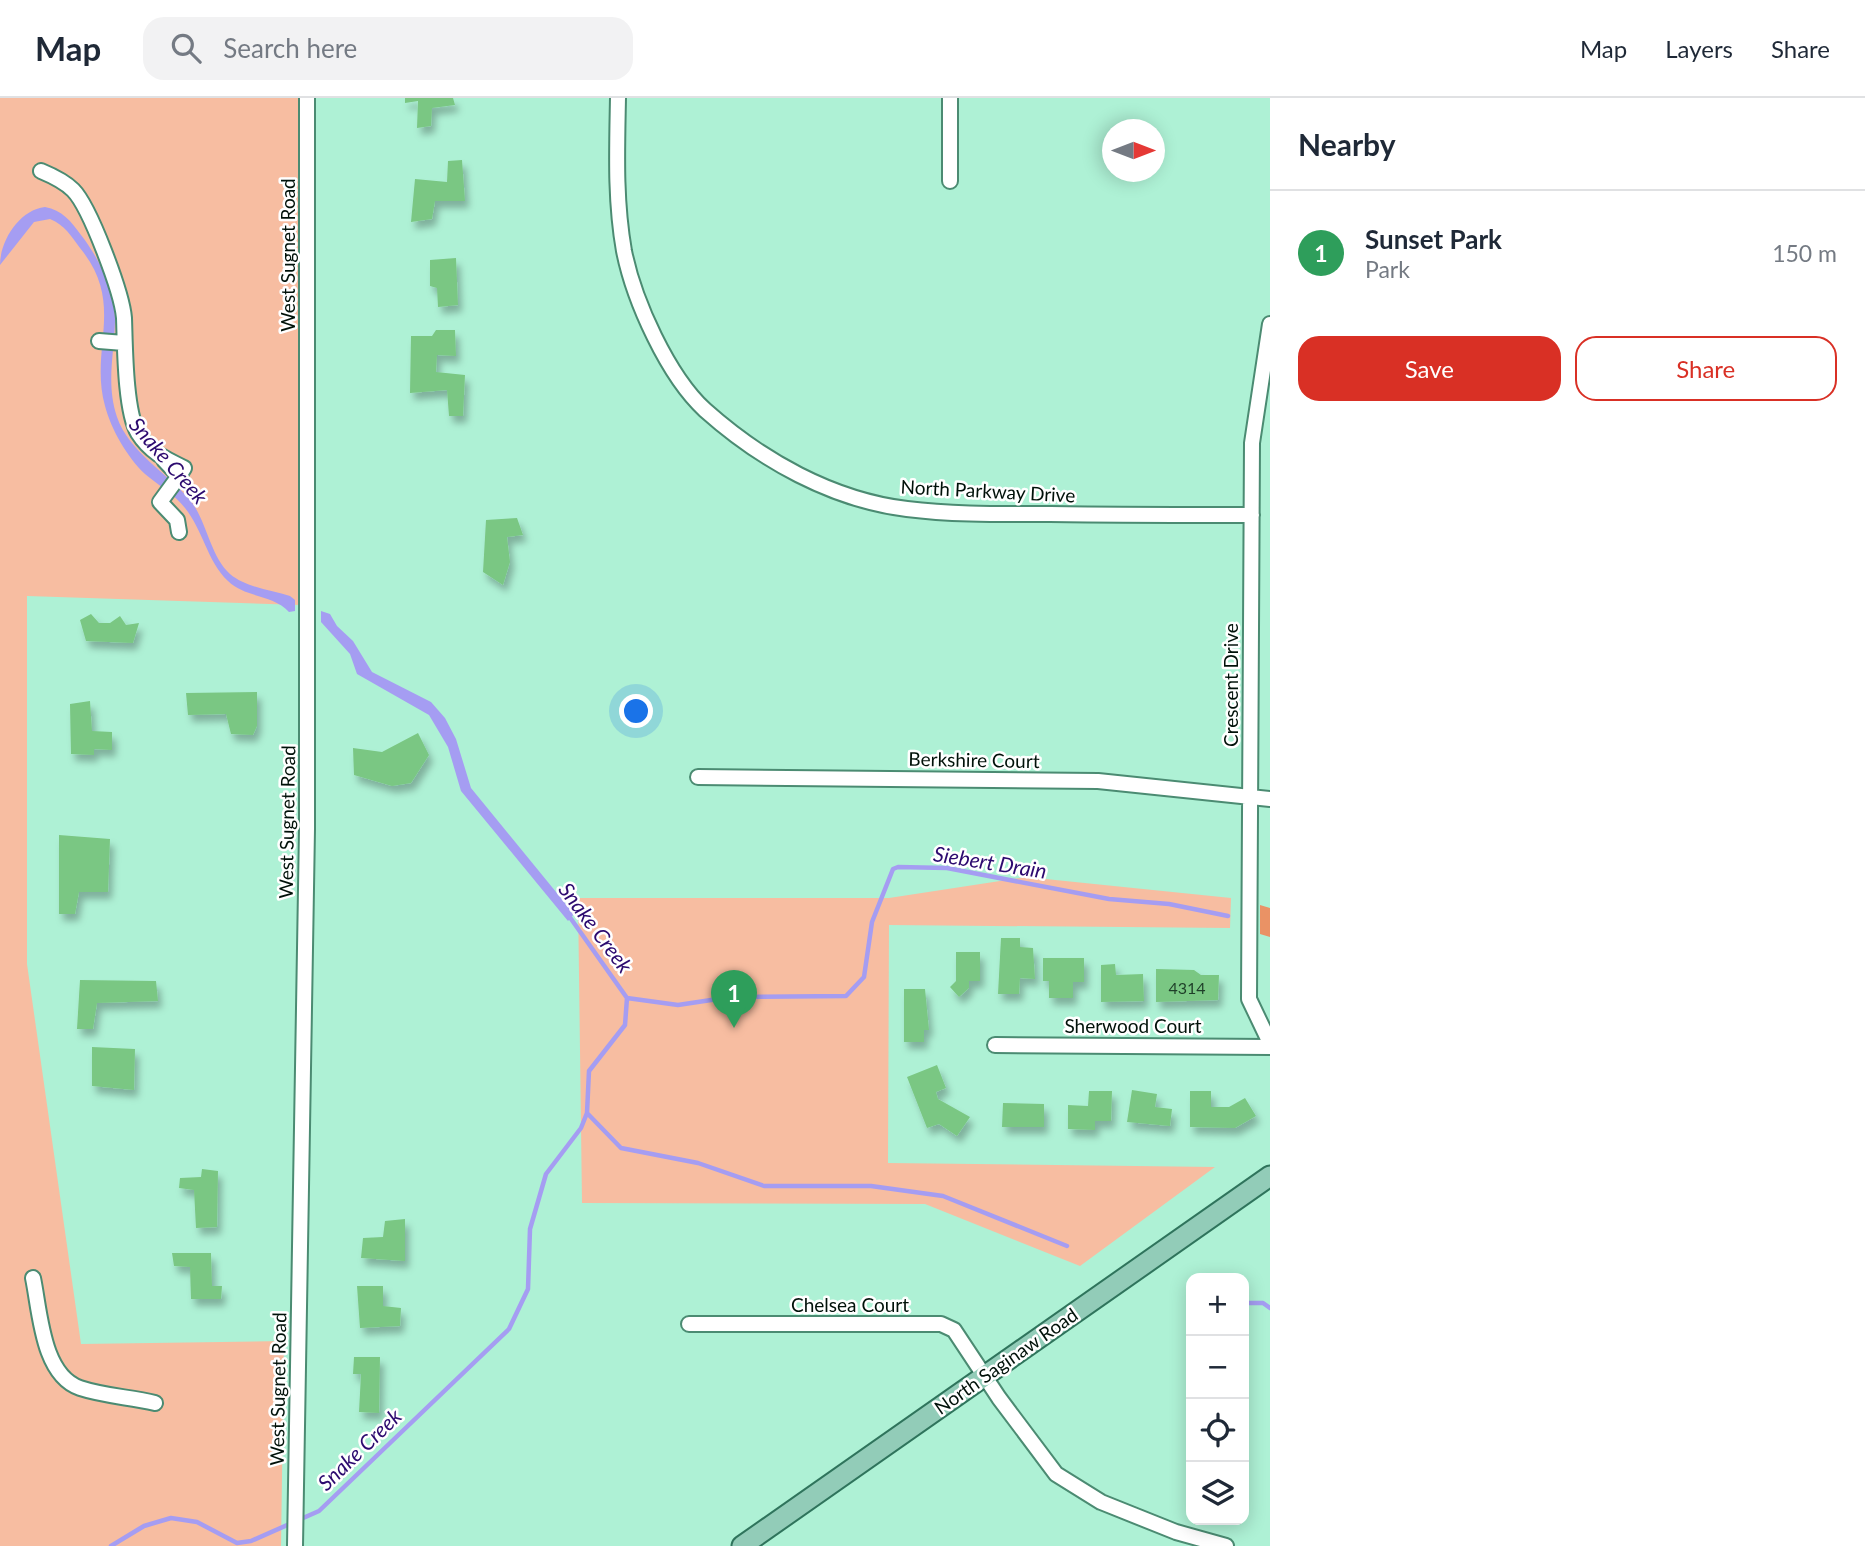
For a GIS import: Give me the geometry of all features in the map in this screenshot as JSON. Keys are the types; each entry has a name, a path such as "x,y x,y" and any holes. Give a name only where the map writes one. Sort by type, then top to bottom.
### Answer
{"main road":[{"name":"North Saginaw Road","path":"742,1546 1270,1176"}],"street":[{"name":"West Sugnet Road","path":"295,1540 307,830 307,98"},
{"name":"North Parkway Drive","path":"618,98 617,199 625,254 641,304 665,357 704,409 763,454 824,489 906,509 983,514 1252,515"},
{"path":"950,98 950,181"},
{"path":"41,171 75,191 119,286 123,356 137,432 164,460 184,468 164,492 160,502 177,520 179,531"},
{"name":"Crescent Drive","path":"1270,324 1252,443 1249,796 1249,999 1270,1044"},
{"path":"99,341 124,343"},
{"name":"Berkshire Court","path":"698,777 1098,781 1270,799"},
{"name":"Sherwood Court","path":"995,1045 1270,1044"},
{"path":"33,1278 53,1360 71,1388 155,1403"},
{"name":"Chelsea Court","path":"689,1324 941,1324 954,1330 1056,1475 1101,1502 1176,1539 1226,1546"}],"shaded area":[{"path":"0,98 299,98 300,605 27,596 27,964 81,1344 284,1341 281,1546 0,1546"},
{"path":"45,207 61,213 74,225 94,254 109,287 115,311 112,393 123,430 139,452 181,490 196,508 223,567 236,578 251,585 290,596 295,600 295,611 289,612 275,602 242,590 228,581 215,564 185,508 145,474 120,442 105,406 101,385 104,307 101,288 94,268 67,231 50,219 34,222 0,265 3,246 19,220 36,209"},
{"path":"321,611 330,614 337,626 353,641 372,672 431,702 445,718 456,739 471,788 574,914 568,921 461,791 448,747 429,715 357,674 350,654 321,622"},
{"path":"1026,877 1231,898 1230,928 889,925 888,1163 1215,1167 1080,1266 925,1204 582,1203 578,898 889,898"},
{"path":"1260,905 1270,908 1270,937 1260,934"}],"building":[{"path":"405,98 453,98 455,105 432,108 431,126 417,128 418,101 405,103"},
{"path":"462,160 465,201 435,201 432,219 411,222 415,179 447,182 448,161"},
{"path":"456,258 458,305 438,307 437,288 430,286 430,260"},
{"path":"436,330 455,330 456,356 437,355 436,372 465,375 463,416 449,416 447,390 410,393 411,336 432,336"},
{"path":"517,518 523,535 507,537 510,562 503,585 483,572 486,520"},
{"path":"91,614 99,623 110,623 120,616 126,625 139,623 133,643 86,641 80,620"},
{"path":"257,692 257,726 253,735 231,734 226,714 188,715 186,693"},
{"path":"90,701 92,731 112,732 112,750 94,749 94,755 71,754 70,704"},
{"path":"418,733 429,755 411,783 392,786 354,775 353,748 382,752"},
{"path":"59,835 110,839 108,892 79,892 75,914 59,914"},
{"path":"1001,938 1020,938 1020,947 1033,948 1035,979 1020,978 1019,994 998,994"},
{"path":"956,952 980,952 980,981 969,981 969,988 959,997 950,987 956,981"},
{"path":"1043,958 1084,958 1084,982 1073,982 1073,998 1049,998 1049,981 1043,981"},
{"path":"1115,964 1116,975 1143,974 1144,1001 1101,1002 1101,965"},
{"path":"1156,969 1194,970 1201,975 1219,975 1218,1000 1156,1002"},
{"path":"80,980 156,981 158,1001 97,1003 93,1029 77,1029"},
{"path":"904,989 925,989 929,1030 924,1030 924,1042 904,1042"},
{"path":"92,1047 135,1049 134,1090 92,1086"},
{"path":"937,1065 946,1088 936,1092 938,1099 970,1117 957,1136 939,1124 927,1128 907,1077"},
{"path":"1132,1090 1157,1094 1155,1107 1172,1109 1170,1126 1127,1122"},
{"path":"1089,1091 1112,1091 1111,1121 1095,1121 1095,1130 1068,1129 1068,1105 1088,1106"},
{"path":"1190,1091 1211,1091 1211,1107 1229,1107 1245,1098 1256,1116 1235,1128 1190,1127"},
{"path":"1003,1103 1044,1104 1044,1127 1002,1127"},
{"path":"202,1169 218,1171 217,1227 196,1228 194,1190 179,1188 180,1178 201,1177"},
{"path":"405,1219 405,1261 361,1258 363,1238 383,1237 385,1221"},
{"path":"172,1253 211,1253 212,1286 222,1286 221,1299 191,1299 190,1267 174,1266"},
{"path":"357,1286 383,1286 383,1306 401,1308 400,1326 360,1328"},
{"path":"354,1357 380,1357 379,1413 359,1412 361,1374 353,1374"}],"waterway":[{"name":"Siebert Drain","path":"627,998 678,1005 731,997 846,996 864,977 872,922 893,869 898,867 947,868 1109,899 1169,904 1228,916"},
{"name":"Snake Creek","path":"111,1546 144,1526 171,1518 197,1522 237,1543 251,1541 319,1511 509,1329 528,1289 530,1229 546,1174 581,1128 587,1113 589,1071 625,1025 627,998 569,916"},
{"path":"587,1113 621,1148 698,1163 764,1186 871,1186 943,1196 1067,1246"},
{"path":"1249,1303 1263,1303 1270,1308"}],"place":[{"name":"Sunset Park","path":"734,1028"}]}
